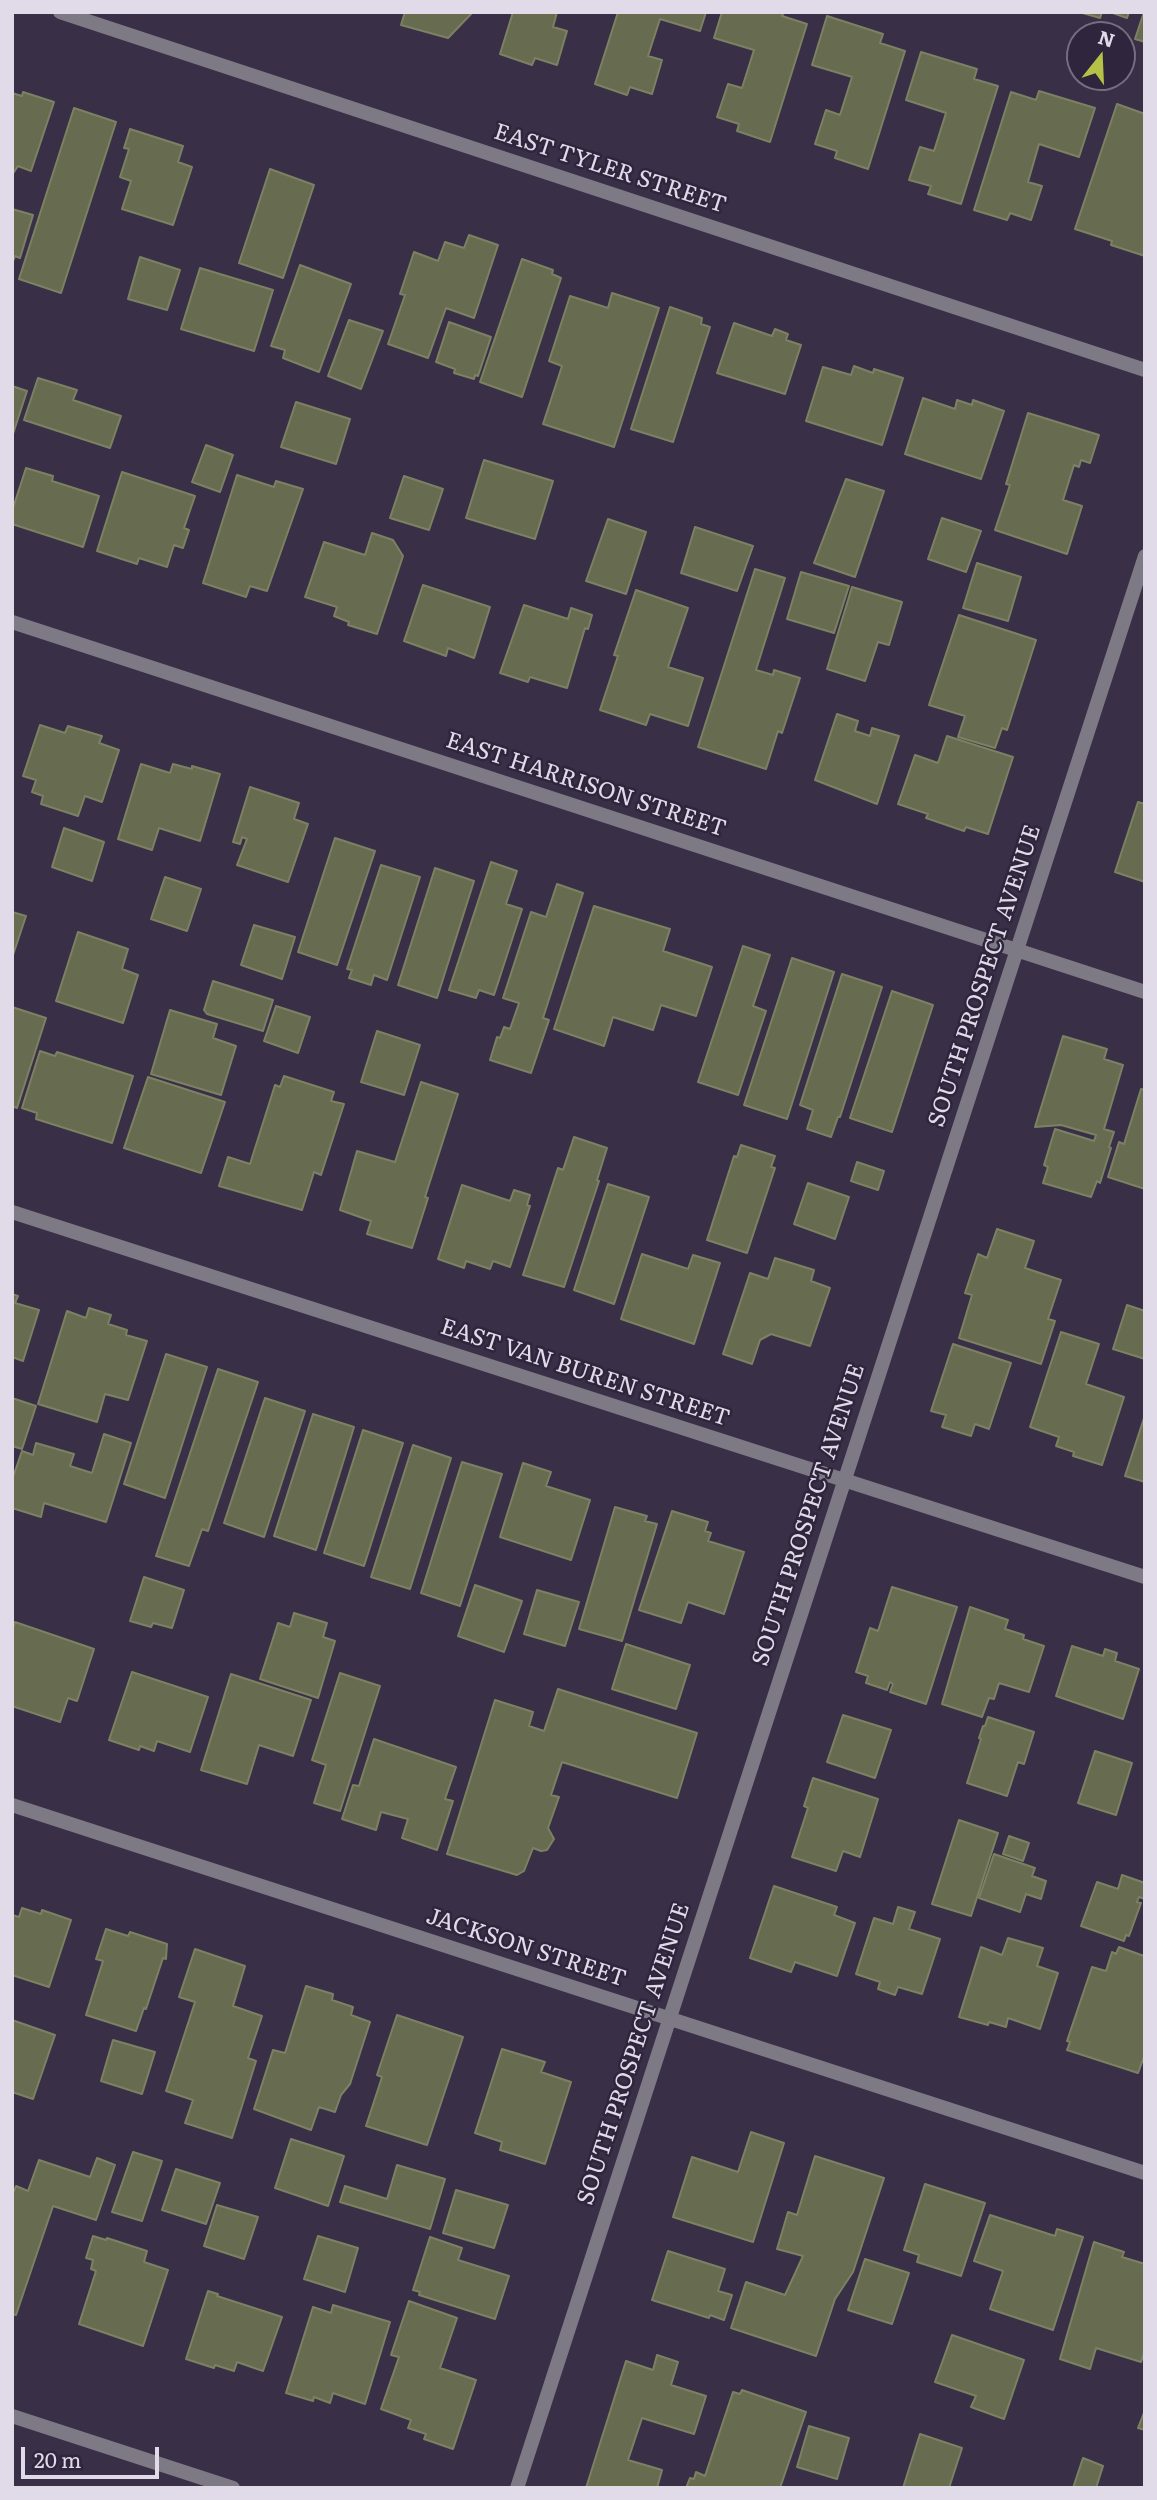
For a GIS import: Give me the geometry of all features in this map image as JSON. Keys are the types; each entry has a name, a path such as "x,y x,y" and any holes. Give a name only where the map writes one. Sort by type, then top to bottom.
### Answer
{"street":[{"name":"EAST TYLER STREET","path":"60,12 1145,370"},
{"name":"SOUTH PROSPECT AVENUE","path":"517,2488 1145,556"},
{"name":"EAST HARRISON STREET","path":"12,622 1145,992"},
{"name":"EAST VAN BUREN STREET","path":"12,1212 1145,1577"},
{"name":"JACKSON STREET","path":"12,1805 1145,2173"},
{"path":"12,2416 233,2488"}],"building":[{"path":"405,12 473,12 448,38 401,25"},
{"path":"513,12 557,12 553,27 567,31 557,65 535,58 532,65 500,54"},
{"path":"618,12 706,12 700,31 660,19 648,56 662,60 652,94 630,87 627,95 595,84"},
{"path":"722,12 784,12 782,16 807,24 770,142 737,131 739,124 717,117 728,84 742,88 754,50 714,38"},
{"path":"1079,12 1102,12 1100,18"},
{"path":"1110,12 1129,12 1127,18"},
{"path":"1145,12 1145,42 1136,39"},
{"path":"827,16 883,34 880,43 905,51 868,169 835,158 837,151 815,144 826,110 840,115 852,77 812,65"},
{"path":"921,52 977,69 974,79 998,86 961,204 928,194 931,186 909,180 920,147 934,151 946,113 906,100"},
{"path":"1039,91 1095,108 1079,157 1039,144 1028,182 1042,186 1031,220 1010,213 1007,220 974,210 1011,92 1036,100"},
{"path":"23,92 54,102 31,171 18,166 12,175 12,93 22,96"},
{"path":"1117,104 1145,114 1145,256 1111,245 1112,241 1075,229"},
{"path":"74,108 116,122 61,293 19,279"},
{"path":"130,129 183,146 178,162 192,167 173,225 122,209 131,181 120,177 129,149 124,148"},
{"path":"270,169 314,185 283,278 239,263"},
{"path":"12,209 33,215 20,258 15,256 12,264"},
{"path":"469,235 498,245 474,318 446,308 428,358 388,344 405,295 400,294 414,252 438,261 445,242 464,248"},
{"path":"140,257 180,270 167,310 128,299"},
{"path":"522,259 553,270 552,274 561,278 522,397 480,382"},
{"path":"300,265 351,284 319,372 283,358 285,350 271,346"},
{"path":"200,268 273,290 254,351 181,329"},
{"path":"612,293 659,308 614,447 543,424 562,366 549,361 570,296 608,308"},
{"path":"670,307 702,318 701,324 710,327 673,442 631,429"},
{"path":"349,320 383,331 361,389 328,376"},
{"path":"449,322 491,337 478,376 475,375 474,379 454,373 455,369 436,362"},
{"path":"734,323 772,336 775,329 788,334 786,340 801,345 785,394 717,373"},
{"path":"854,366 873,373 874,369 903,378 882,445 806,421 823,367 851,375"},
{"path":"38,378 77,390 73,400 121,416 110,448 24,420"},
{"path":"12,386 27,391 12,437"},
{"path":"923,398 955,409 957,400 972,405 973,400 1004,411 981,479 905,454"},
{"path":"296,402 350,419 336,464 281,447"},
{"path":"1028,413 1099,435 1090,463 1081,460 1079,467 1074,465 1063,500 1082,506 1067,554 995,530 1010,485 1006,484"},
{"path":"206,445 233,455 220,492 192,482"},
{"path":"484,460 553,481 535,539 466,518"},
{"path":"26,468 53,476 52,481 99,496 83,547 12,524 12,511"},
{"path":"122,472 195,496 184,528 189,530 183,548 174,545 167,567 139,558 137,564 97,551"},
{"path":"237,475 274,487 276,481 303,489 267,591 250,586 246,597 203,583"},
{"path":"404,476 443,489 429,530 390,518"},
{"path":"846,479 884,491 855,577 814,563"},
{"path":"942,518 981,531 966,572 928,559"},
{"path":"608,519 646,532 626,594 586,581"},
{"path":"695,527 753,546 737,591 681,573"},
{"path":"372,533 393,540 403,556 377,634 348,625 349,622 334,616 337,607 305,597 324,542 365,555"},
{"path":"977,563 1021,577 1008,621 963,608"},
{"path":"755,569 785,578 756,670 773,675 774,670 800,678 782,733 778,731 766,769 698,747"},
{"path":"801,572 849,586 834,633 787,619"},
{"path":"423,585 490,607 474,658 448,648 446,656 404,641"},
{"path":"852,587 902,602 889,645 878,642 865,681 827,669"},
{"path":"636,590 688,608 668,667 703,678 688,726 650,714 646,725 600,710 618,656 614,655"},
{"path":"524,605 568,619 571,608 592,615 588,629 585,628 567,688 530,677 528,682 500,673"},
{"path":"959,615 1036,640 1007,730 1002,728 995,748 958,737 965,716 929,705"},
{"path":"837,714 858,721 855,731 870,736 872,728 899,736 877,804 815,780"},
{"path":"40,725 65,733 68,726 102,736 99,743 119,750 102,802 85,796 78,816 41,804 43,796 32,792 36,780 23,776"},
{"path":"947,736 1013,757 988,834 966,827 964,831 926,818 928,814 898,804 915,755 938,763"},
{"path":"141,764 170,773 173,764 220,774 200,841 159,828 152,850 118,839"},
{"path":"250,787 299,803 294,819 308,824 288,882 237,865 247,839 242,837 240,844 233,842"},
{"path":"1138,802 1145,804 1145,882 1115,872"},
{"path":"64,828 104,842 92,881 52,867"},
{"path":"335,838 375,851 337,965 298,952"},
{"path":"491,862 517,871 506,904 522,909 494,995 479,990 476,998 449,990"},
{"path":"381,865 420,877 387,980 374,975 371,985 349,978 352,970 347,969"},
{"path":"435,868 474,881 437,998 398,985"},
{"path":"165,877 201,889 187,931 151,919"},
{"path":"557,884 583,893 543,1018 549,1020 531,1073 490,1060 497,1037 500,1038 504,1027 510,1029 519,1003 503,998 531,912 546,917"},
{"path":"594,906 670,929 663,951 712,967 696,1016 661,1005 653,1030 613,1017 604,1046 554,1029"},
{"path":"12,912 26,916 12,958"},
{"path":"254,925 295,937 282,979 241,965"},
{"path":"78,932 128,949 122,969 138,975 123,1023 56,1001"},
{"path":"743,946 770,955 753,1006 766,1011 738,1095 698,1082"},
{"path":"792,958 834,972 787,1119 744,1105"},
{"path":"842,974 882,987 831,1137 807,1129 813,1110 800,1105"},
{"path":"213,981 273,1000 263,1031 207,1014 204,1010"},
{"path":"892,991 933,1005 892,1132 850,1118"},
{"path":"276,1006 310,1017 298,1053 264,1041"},
{"path":"12,1007 46,1018 17,1108 12,1106"},
{"path":"170,1010 217,1024 213,1038 236,1046 221,1095 151,1074"},
{"path":"377,1031 420,1045 404,1095 361,1082"},
{"path":"1063,1036 1107,1049 1104,1059 1123,1065 1104,1129 1114,1132 1109,1147 1111,1148 1100,1183 1097,1181 1091,1197 1043,1183 1048,1167 1044,1165 1055,1129 1094,1141 1096,1135 1061,1125 1035,1127"},
{"path":"40,1051 55,1056 57,1052 133,1076 112,1143 36,1119 37,1113 22,1108"},
{"path":"284,1076 334,1092 331,1101 344,1104 321,1175 314,1172 302,1210 219,1186 228,1157 250,1164 275,1085 280,1087"},
{"path":"148,1077 225,1102 201,1173 124,1148"},
{"path":"421,1082 458,1094 425,1197 428,1198 412,1248 367,1234 371,1221 340,1210 357,1151 395,1162"},
{"path":"1141,1089 1145,1090 1145,1189 1108,1177 1119,1142 1124,1144"},
{"path":"574,1137 607,1148 597,1180 599,1181 564,1287 523,1275 558,1168 563,1170"},
{"path":"741,1145 775,1156 771,1167 775,1168 747,1253 707,1240 734,1156 737,1157"},
{"path":"857,1162 884,1171 878,1190 851,1181"},
{"path":"808,1183 849,1197 835,1239 794,1224"},
{"path":"608,1184 649,1197 614,1304 574,1290"},
{"path":"462,1185 510,1201 514,1190 530,1195 527,1205 530,1206 510,1267 493,1261 490,1269 466,1261 464,1268 438,1259"},
{"path":"997,1229 1034,1241 1025,1268 1061,1280 1048,1319 1055,1321 1041,1364 959,1338 972,1295 965,1293 978,1254 987,1258"},
{"path":"642,1254 688,1269 693,1255 720,1263 694,1344 621,1319"},
{"path":"775,1258 814,1270 811,1281 830,1288 810,1346 771,1334 760,1340 752,1364 723,1354 750,1273 768,1279"},
{"path":"12,1294 18,1296 15,1303 39,1310 23,1361 12,1357"},
{"path":"1127,1305 1145,1311 1145,1359 1113,1349"},
{"path":"89,1308 111,1315 108,1324 127,1330 126,1335 147,1341 128,1400 105,1394 97,1422 38,1404 67,1311 86,1318"},
{"path":"1061,1332 1099,1344 1086,1384 1124,1397 1102,1465 1073,1456 1074,1452 1056,1446 1059,1437 1030,1427"},
{"path":"953,1344 1011,1363 989,1429 975,1424 971,1436 942,1427 946,1415 931,1411"},
{"path":"166,1354 207,1367 165,1498 124,1484"},
{"path":"218,1369 258,1382 208,1531 202,1529 189,1566 156,1556"},
{"path":"12,1398 36,1406 22,1449 12,1446"},
{"path":"265,1398 305,1411 264,1537 224,1523"},
{"path":"313,1414 354,1427 316,1550 274,1536"},
{"path":"1145,1415 1145,1482 1125,1476"},
{"path":"363,1430 403,1443 364,1566 324,1553"},
{"path":"104,1434 131,1443 106,1522 44,1503 41,1517 12,1508 12,1480 22,1451 33,1455 36,1443 74,1454 70,1466 92,1473"},
{"path":"413,1445 451,1458 410,1589 371,1577"},
{"path":"462,1462 502,1474 460,1606 421,1593"},
{"path":"523,1463 551,1472 546,1486 590,1500 571,1560 500,1537"},
{"path":"615,1507 647,1516 645,1521 657,1524 622,1641 579,1629"},
{"path":"672,1511 708,1522 705,1531 711,1533 708,1541 744,1552 724,1614 688,1602 681,1623 639,1610"},
{"path":"144,1577 184,1590 172,1628 153,1623 151,1627 130,1621"},
{"path":"475,1585 522,1601 504,1652 458,1636"},
{"path":"892,1587 957,1607 926,1704 890,1692 893,1684 890,1682 887,1690 866,1683 868,1676 856,1672 870,1628 878,1631"},
{"path":"537,1590 579,1602 565,1646 524,1634"},
{"path":"970,1607 1008,1620 1005,1629 1044,1646 1029,1692 999,1683 994,1699 989,1698 982,1717 942,1704"},
{"path":"294,1613 327,1623 323,1637 335,1641 318,1698 260,1679 278,1623 290,1627"},
{"path":"15,1622 94,1649 77,1701 68,1698 60,1722 12,1706 12,1631"},
{"path":"626,1644 690,1665 676,1709 612,1689"},
{"path":"1072,1646 1103,1656 1105,1649 1117,1653 1115,1661 1139,1669 1123,1719 1056,1696"},
{"path":"132,1672 208,1697 190,1752 157,1741 154,1751 140,1746 139,1750 109,1740"},
{"path":"340,1673 380,1686 340,1811 314,1803 326,1765 312,1760"},
{"path":"231,1674 311,1700 293,1756 259,1745 247,1784 201,1770"},
{"path":"558,1689 697,1733 677,1798 562,1762 551,1795 559,1797 548,1828 554,1839 547,1850 533,1848 524,1871 517,1875 447,1854 495,1700 533,1712 529,1726 544,1731"},
{"path":"843,1715 891,1730 875,1778 827,1762"},
{"path":"988,1717 1034,1732 1024,1764 1018,1762 1007,1796 967,1783 981,1739 979,1738"},
{"path":"374,1739 456,1767 445,1799 453,1801 437,1850 402,1838 408,1819 381,1812 376,1830 342,1819 353,1785 359,1786"},
{"path":"1095,1751 1132,1763 1116,1815 1078,1803"},
{"path":"813,1778 878,1799 860,1857 843,1851 836,1871 792,1857 808,1808 804,1806"},
{"path":"959,1820 998,1833 971,1916 932,1904"},
{"path":"1009,1836 1029,1843 1023,1861 1003,1854"},
{"path":"994,1854 1035,1868 1032,1876 1046,1881 1041,1899 1026,1894 1020,1912 979,1898"},
{"path":"1122,1875 1145,1883 1145,1899 1139,1897 1137,1902 1141,1903 1129,1936 1126,1935 1124,1941 1081,1926 1097,1882 1118,1889"},
{"path":"774,1886 837,1907 834,1915 855,1923 837,1976 795,1962 791,1972 750,1958"},
{"path":"898,1907 915,1912 909,1929 940,1939 922,1994 898,1987 895,1995 878,1989 880,1982 856,1974 874,1918 893,1924"},
{"path":"22,1908 41,1914 42,1910 71,1920 49,1987 12,1975 12,1915 19,1917"},
{"path":"106,1929 128,1936 130,1932 167,1944 166,1959 163,1958 136,2031 86,2015 103,1961 96,1959"},
{"path":"1008,1938 1043,1948 1037,1966 1058,1973 1040,2029 1008,2018 1006,2027 959,2017 981,1947 1002,1955"},
{"path":"1119,1947 1144,1956 1145,1954 1145,2054 1138,2073 1067,2050 1070,2042 1067,2041 1092,1967 1106,1971 1112,1952 1116,1954"},
{"path":"195,1949 245,1966 233,2006 262,2016 248,2058 256,2061 232,2138 185,2123 193,2100 166,2091 195,2002 179,1997"},
{"path":"306,1986 333,1994 332,2000 353,2007 351,2015 370,2022 350,2084 341,2095 335,2112 319,2107 311,2130 254,2109 273,2050 285,2053"},
{"path":"397,2015 463,2037 427,2145 366,2126 382,2077 377,2075"},
{"path":"12,2020 55,2035 33,2099 12,2092"},
{"path":"113,2040 155,2052 142,2094 101,2081"},
{"path":"502,2049 545,2062 541,2072 571,2082 545,2164 500,2150 502,2142 475,2133"},
{"path":"751,2132 784,2143 753,2242 673,2217 692,2157 738,2172"},
{"path":"291,2139 344,2156 328,2206 275,2188"},
{"path":"133,2152 162,2161 142,2221 112,2212"},
{"path":"815,2156 884,2178 853,2272 835,2299 816,2356 731,2328 746,2282 785,2295 803,2256 777,2249 788,2212 797,2215"},
{"path":"97,2158 115,2165 96,2220 53,2206 16,2315 12,2314 12,2196 16,2186 28,2191 39,2160 90,2177"},
{"path":"397,2165 445,2179 430,2229 340,2202 345,2186 387,2199"},
{"path":"176,2169 220,2183 206,2224 162,2210"},
{"path":"925,2184 985,2203 961,2276 917,2262 919,2255 904,2250"},
{"path":"456,2190 508,2205 494,2248 443,2233"},
{"path":"217,2205 258,2217 244,2259 204,2246"},
{"path":"990,2215 1055,2236 1057,2229 1083,2237 1053,2330 990,2309 1003,2271 974,2261"},
{"path":"93,2236 147,2251 144,2262 168,2270 143,2346 79,2324 96,2271 91,2269 93,2260 86,2258"},
{"path":"318,2236 358,2248 345,2292 304,2279"},
{"path":"430,2237 462,2248 458,2260 509,2276 495,2319 419,2295 420,2292 413,2290"},
{"path":"1094,2242 1124,2252 1122,2257 1145,2264 1145,2350 1141,2362 1096,2348 1090,2369 1060,2359"},
{"path":"668,2251 725,2269 718,2291 732,2295 724,2320 652,2300"},
{"path":"865,2259 909,2273 892,2324 848,2310"},
{"path":"208,2291 282,2317 263,2371 237,2362 234,2371 186,2359"},
{"path":"409,2301 457,2318 440,2368 476,2380 453,2449 424,2439 426,2434 408,2428 411,2420 381,2409 399,2357 391,2355"},
{"path":"333,2305 390,2322 365,2404 333,2393 330,2403 314,2397 313,2401 286,2393 313,2307 331,2313"},
{"path":"952,2335 1024,2360 1004,2419 971,2407 976,2396 935,2382"},
{"path":"657,2355 678,2362 671,2385 706,2396 694,2434 642,2418 628,2460 662,2470 657,2488 586,2488 626,2361 653,2370"},
{"path":"742,2390 806,2412 780,2488 686,2488 696,2472 705,2476 733,2392 740,2394"},
{"path":"1145,2410 1145,2430 1138,2428"},
{"path":"809,2426 849,2438 837,2479 797,2467"},
{"path":"920,2434 962,2448 949,2488 903,2488"},
{"path":"1083,2458 1103,2466 1096,2488 1073,2488"}]}
